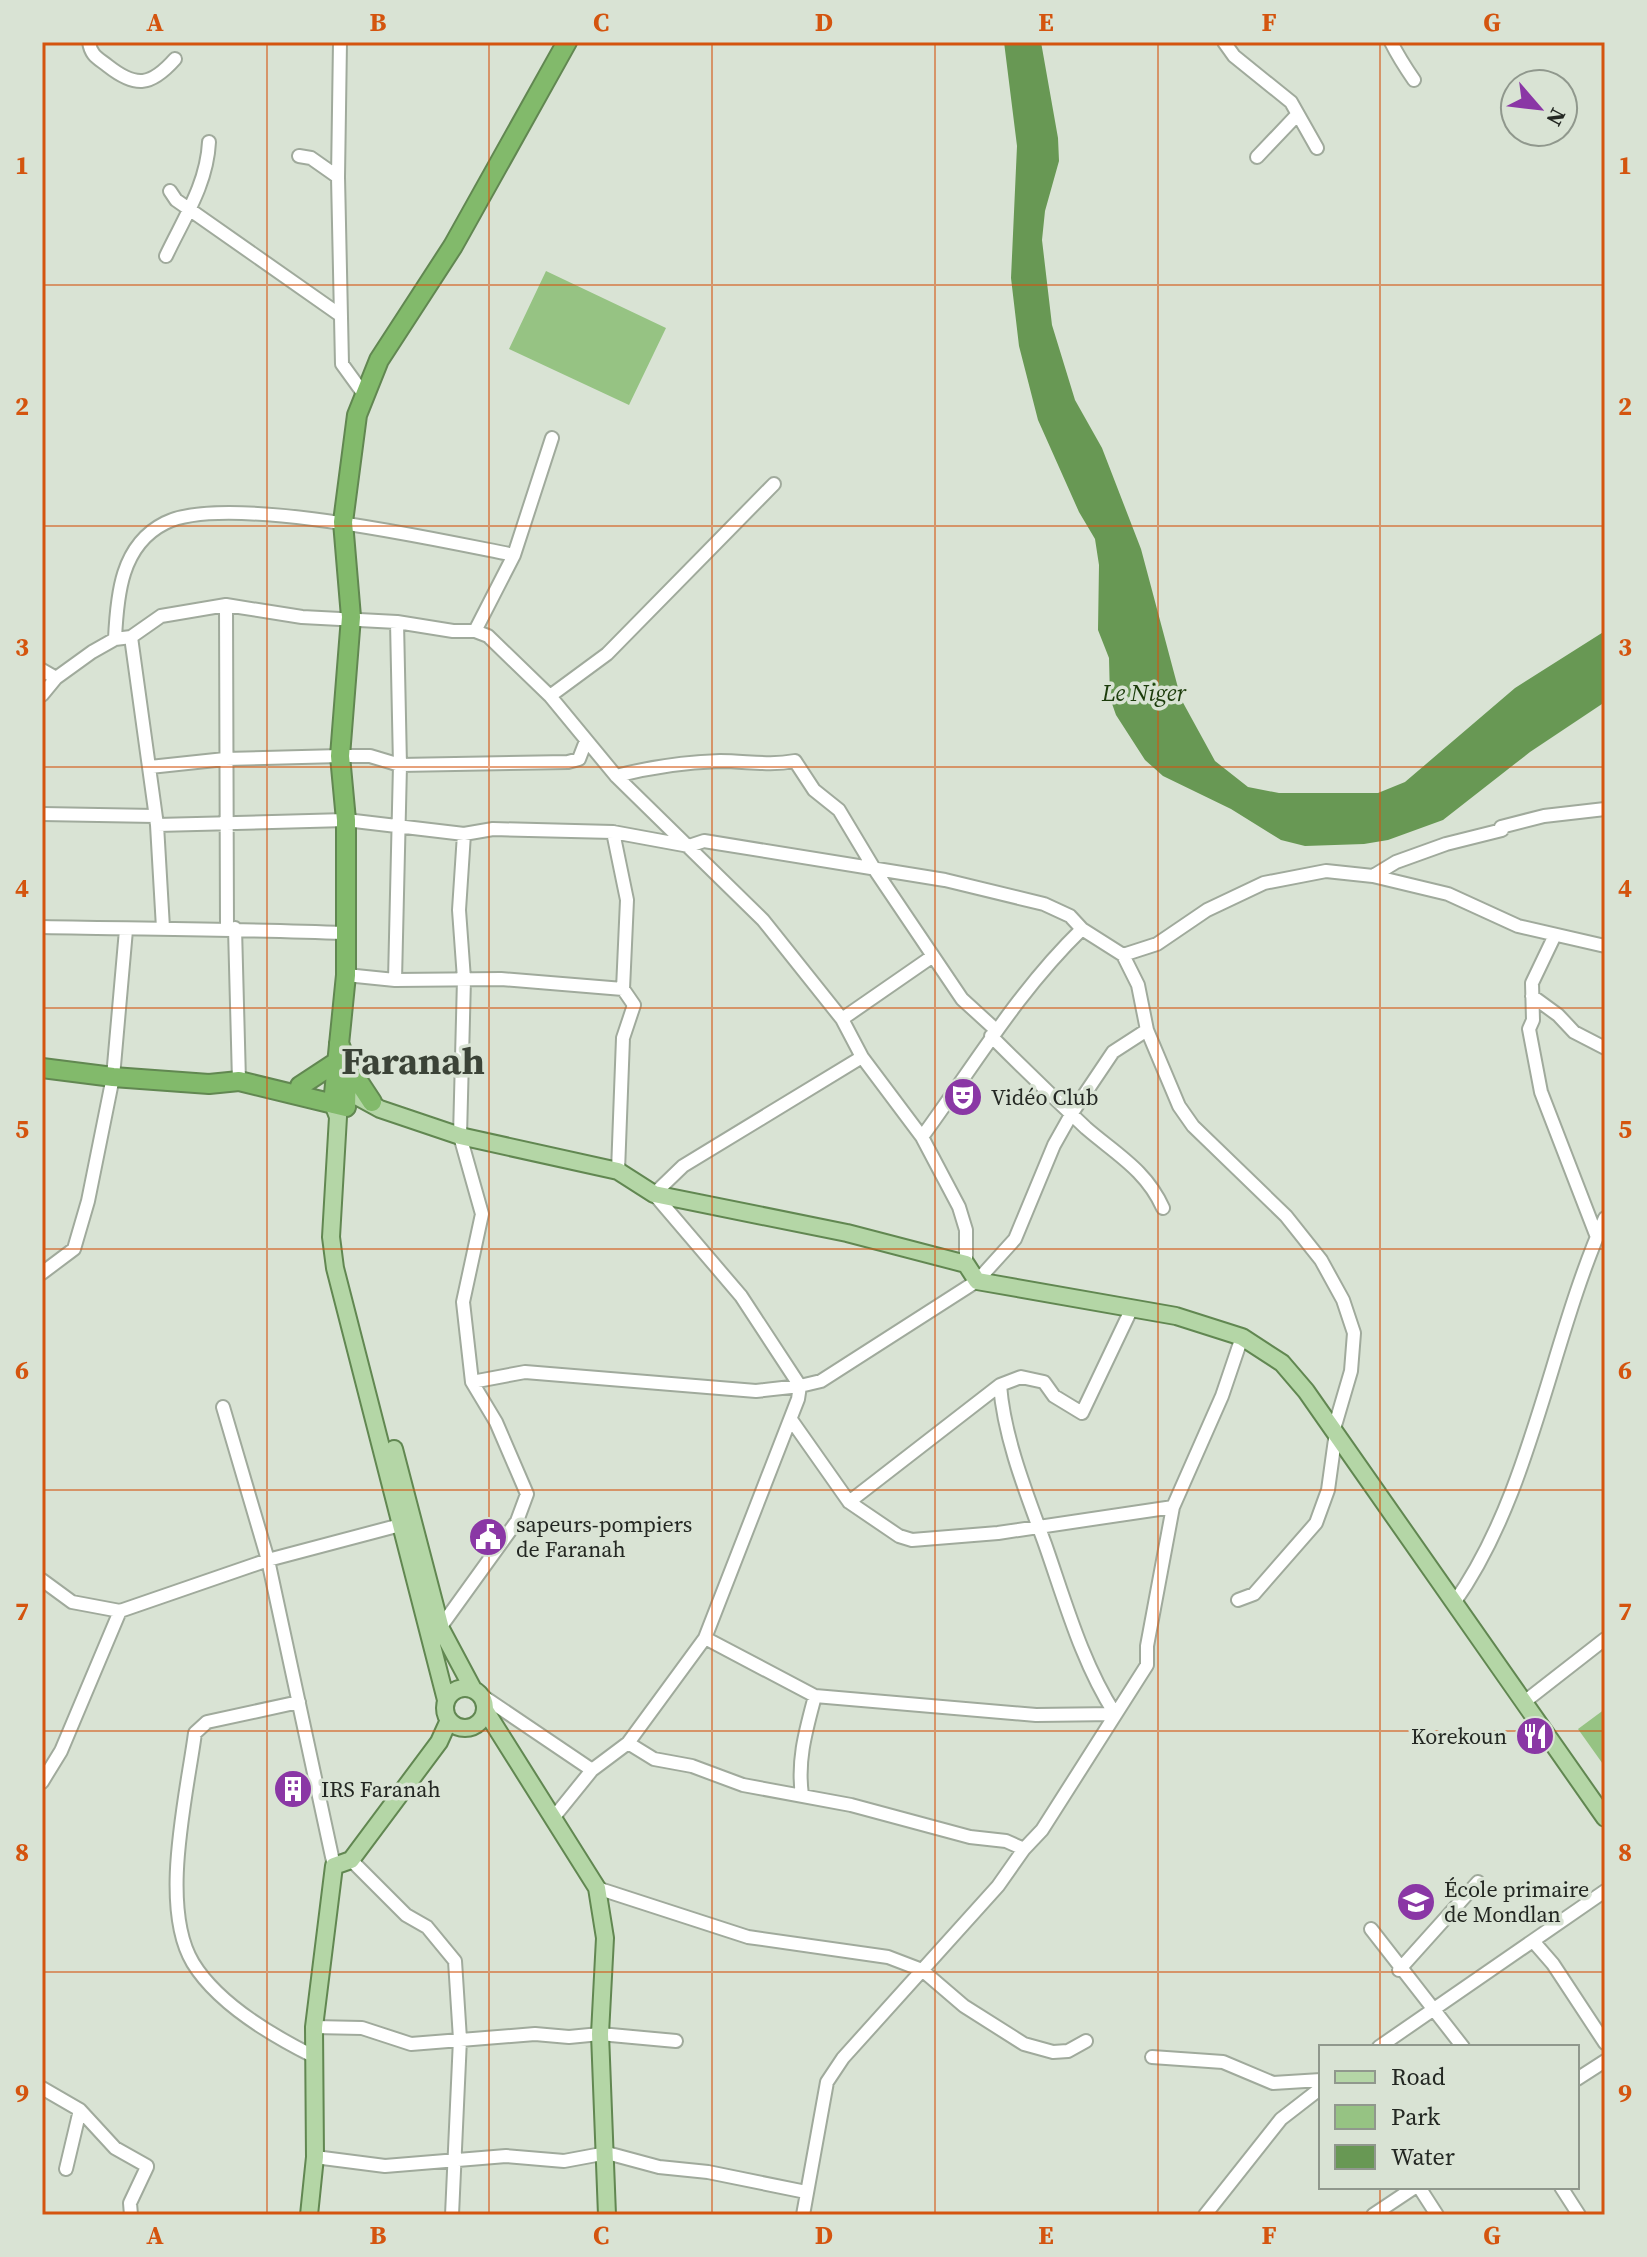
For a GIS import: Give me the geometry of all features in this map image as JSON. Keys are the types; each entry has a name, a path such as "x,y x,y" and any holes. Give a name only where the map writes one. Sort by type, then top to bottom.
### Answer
{"highway":[{"path":"42,1068 209,1084 239,1081 296,1089 339,1102 339,1043 346,975 346,820 340,756 351,617 343,522 357,415 363,393 379,360 453,246 567,42"},
{"path":"296,1089 341,1064"},
{"path":"341,1064 376,1105"}],"main road":[{"path":"504,1739 461,1725 446,1700 435,1632 407,1523 335,1268 331,1237 339,1102 376,1105 460,1136 618,1171 654,1194 847,1233 966,1264 977,1281 1176,1316 1242,1337 1282,1363 1335,1430 1605,1818"},
{"path":"435,1632 480,1698 597,1888 605,1938 600,2034 607,2215"},
{"path":"446,1700 457,1689 480,1698"},
{"path":"309,2215 315,2157 314,2027 334,1866 351,1860 439,1742 461,1725 480,1698"}],"street":[{"path":"89,42 97,60 129,81 152,79 175,59"},
{"path":"340,42 338,177 342,364 363,393"},
{"path":"1224,42 1234,56 1291,102 1296,116 1317,148"},
{"path":"1391,42 1400,54 1403,67 1414,80"},
{"path":"1257,157 1296,116"},
{"path":"166,256 208,166 209,142"},
{"path":"299,156 311,158 338,177"},
{"path":"170,191 176,200 340,315"},
{"path":"475,631 514,555 552,438"},
{"path":"550,696 607,654 774,484"},
{"path":"115,639 117,594 125,568 137,546 165,523 206,512 343,522 514,555"},
{"path":"226,605 224,822 239,1081"},
{"path":"42,695 56,678 115,639 131,637 161,616 226,605 302,617 351,617 453,631 475,631 488,636 550,696 616,776 763,920 842,1019 862,1057 922,1137 959,1207 966,1230 966,1264"},
{"path":"395,980 400,765 397,622"},
{"path":"131,637 156,820 163,928"},
{"path":"42,670 56,678"},
{"path":"150,767 225,759 340,756 370,756 400,765 568,762 579,759 586,741"},
{"path":"616,776 668,762 721,761 755,765 795,761 814,790 839,810 875,870 962,999 1072,1113 1131,1162 1156,1192 1163,1208"},
{"path":"1373,876 1396,862 1446,844 1502,830 1501,827 1544,816 1605,809"},
{"path":"42,814 224,822 346,820 464,834 493,829 613,832 689,846 704,841 1021,896 1070,916 1082,929 1123,955 1138,985 1147,1030 1179,1106 1193,1126 1286,1216 1321,1260 1343,1300 1354,1333 1351,1371 1335,1430 1328,1490 1316,1523 1254,1594 1238,1600"},
{"path":"613,832 627,900 623,989 634,1005 623,1038 618,1171"},
{"path":"435,1632 517,1521 527,1494 496,1422 472,1382 463,1302 482,1214 460,1136 464,979 459,910 464,834"},
{"path":"1123,955 1157,944 1207,910 1264,883 1326,871 1373,876 1448,894 1496,918 1554,937 1605,946"},
{"path":"42,927 126,930 231,928 345,933"},
{"path":"922,1137 994,1033 1050,960 1082,929"},
{"path":"42,1273 74,1249 103,1143 113,1077 126,930"},
{"path":"1554,937 1532,983 1533,1020 1529,1029 1541,1092 1597,1237"},
{"path":"842,1019 933,956"},
{"path":"346,975 395,980 501,979 623,989"},
{"path":"1532,996 1574,1032 1605,1048"},
{"path":"472,1382 525,1372 756,1391 821,1381 977,1281 1015,1239 1054,1145 1113,1052 1147,1030"},
{"path":"554,1817 592,1770 628,1743 705,1638 792,1421 800,1386 741,1296 654,1194 683,1166 862,1057"},
{"path":"1454,1603 1482,1564 1541,1413 1559,1341 1605,1218"},
{"path":"849,1502 1000,1385 1021,1377 1044,1382 1054,1396 1082,1413 1131,1310"},
{"path":"803,2215 827,2082 843,2058 998,1886 1024,1849 1042,1830 1147,1665 1147,1646 1173,1507 1222,1396 1242,1337"},
{"path":"1000,1385 1038,1525 1100,1690 1115,1714"},
{"path":"223,1407 268,1560 334,1866"},
{"path":"792,1421 849,1502 899,1536 912,1540 998,1533 1173,1507"},
{"path":"42,1580 72,1602 120,1611 268,1560 407,1523"},
{"path":"42,1782 61,1751 120,1611"},
{"path":"705,1638 815,1696 1036,1715 1115,1714"},
{"path":"1523,1703 1605,1639"},
{"path":"802,1795 799,1772 815,1696"},
{"path":"480,1698 592,1770"},
{"path":"299,1702 207,1722 195,1733 177,1840 180,1918 192,1962 219,1993 249,2017 313,2056"},
{"path":"628,1743 654,1759 692,1766 743,1785 802,1795 970,1837 1006,1841 1024,1849"},
{"path":"351,1860 406,1915 427,1927 455,1961 460,2039 457,2159 452,2215"},
{"path":"1399,1970 1478,1882"},
{"path":"597,1888 748,1937 888,1957 922,1970 964,2006 1024,2044 1053,2052 1068,2051 1086,2041"},
{"path":"1382,2045 1605,1891"},
{"path":"1371,1929 1399,1970 1461,2045"},
{"path":"1533,1941 1553,1964 1605,2043"},
{"path":"314,2027 362,2028 411,2044 460,2039 600,2034 676,2041"},
{"path":"1152,2057 1223,2062 1273,2083 1319,2080"},
{"path":"1579,2078 1605,2061"},
{"path":"42,2088 80,2110 115,2148 147,2167 130,2203 131,2215"},
{"path":"1205,2215 1240,2175 1281,2119 1319,2090"},
{"path":"66,2169 80,2110"},
{"path":"315,2157 385,2166 506,2156 564,2161 607,2153 659,2167 708,2172 806,2192"},
{"path":"1373,2215 1414,2189"},
{"path":"1418,2189 1437,2215"},
{"path":"1562,2189 1579,2215"}],"green space":[{"path":"546,271 666,328 629,405 509,349"},
{"path":"1605,1709 1605,1767 1578,1729"}],"water":[{"name":"Le Niger","path":"1004,42 1041,42 1058,138 1059,161 1045,211 1042,240 1052,325 1075,400 1102,448 1141,549 1181,699 1215,761 1248,787 1279,793 1378,793 1405,782 1515,688 1605,631 1605,702 1530,752 1443,820 1388,840 1364,844 1305,846 1281,840 1231,809 1163,776 1145,760 1116,715 1110,698 1109,658 1098,630 1099,565 1095,539 1079,512 1038,420 1019,346 1011,278 1017,146"}],"place":[{"name":"Vidéo Club","path":"963,1097"},
{"name":"sapeurs-pompiers de Faranah","path":"488,1537"},
{"name":"Korekoun","path":"1535,1736"},
{"name":"IRS Faranah","path":"293,1789"},
{"name":"École primaire de Mondlan","path":"1416,1902"}],"district":[{"name":"Faranah","path":"413,1061"}]}
